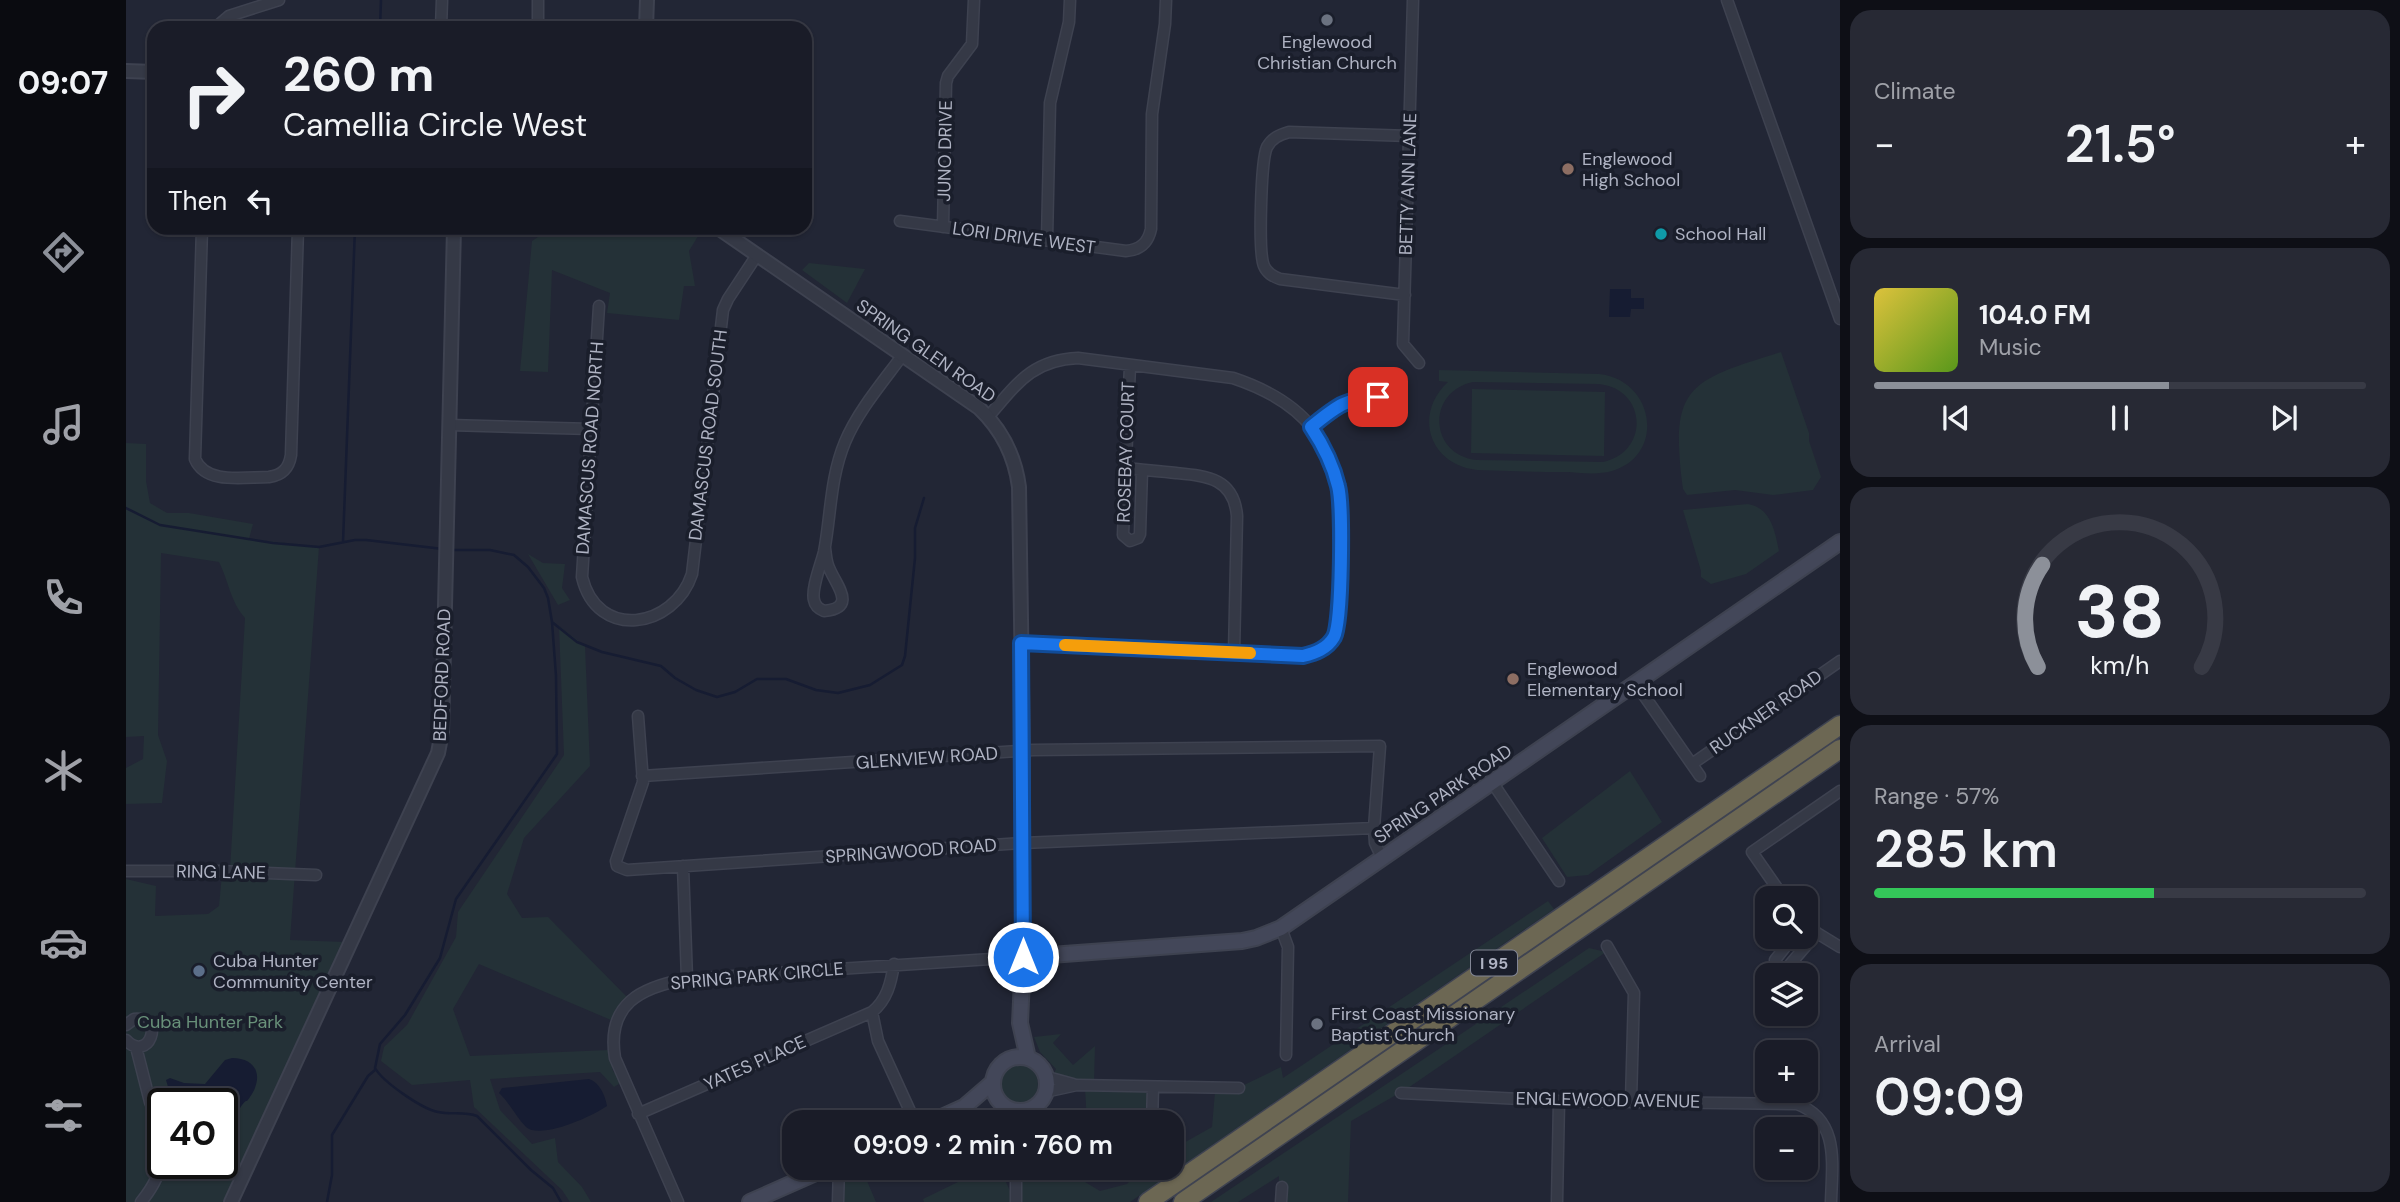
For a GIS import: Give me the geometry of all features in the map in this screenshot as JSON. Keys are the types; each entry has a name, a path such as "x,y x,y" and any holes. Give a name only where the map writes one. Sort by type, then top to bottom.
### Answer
{"highway":[{"name":"I 95","path":"1148,1202 1840,725"},
{"name":"I 95","path":"1183,1202 1840,749"}],"main road":[{"name":"SPRING PARK ROAD","path":"1023,957 1242,941 1256,939 1281,928 1840,542"},
{"name":"SPRING GLEN ROAD","path":"1023,957 1020,1023 1028,1058"},
{"name":"SPRING GLEN ROAD","path":"1012,1058 1020,1023"},
{"path":"957,1110 993,1082 999,1067 1012,1058 1028,1058 1036,1062 1044,1073 1045,1092 1031,1110"},
{"path":"993,1082 994,1091 1007,1110"},
{"path":"964,1107 1007,1110"},
{"path":"750,1202 800,1180"}],"street":[{"path":"223,21 229,16 279,0"},
{"path":"441,21 442,0"},
{"path":"538,0 538,21"},
{"path":"646,21 648,0"},
{"name":"JUNO DRIVE","path":"943,227 946,83 948,76 972,44 974,0"},
{"path":"1047,240 1049,103 1069,22 1070,0"},
{"name":"LORI DRIVE WEST","path":"900,221 1126,251 1140,248 1146,243 1151,229 1154,97 1166,23 1166,0"},
{"name":"BETTY ANN LANE","path":"1413,0 1404,344 1419,363"},
{"path":"1727,0 1840,318"},
{"path":"126,71 147,72"},
{"path":"1405,295 1280,279 1271,276 1266,270 1261,253 1264,159 1266,149 1272,141 1289,132 1410,136"},
{"path":"202,235 194,453 200,470 213,476 269,477 282,472 291,455 298,235"},
{"name":"BEDFORD ROAD","path":"231,1202 438,753 442,732 454,235"},
{"name":"SPRING GLEN ROAD","path":"728,235 979,408 1008,446 1017,474 1023,752 1023,957"},
{"name":"DAMASCUS ROAD SOUTH","path":"586,589 596,606 606,614 638,620 662,613 680,599 688,587 692,574 723,310 757,255"},
{"name":"DAMASCUS ROAD NORTH","path":"586,589 582,567 599,306"},
{"path":"825,548 828,567 843,594 839,607 824,611 818,608 814,600 825,548 832,486 846,439 902,356"},
{"path":"988,418 1022,377 1051,361 1078,358 1233,378 1255,385 1295,410 1311,427 1326,453 1339,489 1341,513 1337,630 1329,644 1315,653 1303,656 1021,643"},
{"name":"ROSEBAY COURT","path":"1130,365 1123,535 1130,541 1138,538 1140,534 1142,470"},
{"path":"1311,427 1349,400 1378,397"},
{"path":"449,425 592,429"},
{"path":"1125,468 1205,476 1216,480 1227,489 1235,502 1237,555 1234,653"},
{"name":"RUCKNER ROAD","path":"1692,764 1840,661"},
{"path":"1636,684 1700,776"},
{"path":"638,716 642,776"},
{"name":"GLENVIEW ROAD","path":"642,776 1023,752 1380,746 1374,828"},
{"name":"SPRINGWOOD ROAD","path":"642,776 643,782 617,855 617,866 626,870 1023,844 1374,828"},
{"path":"1492,782 1559,881"},
{"path":"1776,886 1752,852 1840,791"},
{"path":"1374,828 1375,843 1382,858"},
{"path":"682,866 687,979"},
{"name":"RING LANE","path":"126,871 316,875"},
{"path":"1281,928 1288,947 1286,1055"},
{"path":"1818,934 1840,947"},
{"path":"1607,946 1634,993 1632,1101"},
{"path":"1784,949 1775,960 1777,969 1782,971 1803,949"},
{"name":"SPRING PARK CIRCLE","path":"678,1202 615,1058 613,1038 618,1019 631,999 639,993 658,985 687,979 1023,957"},
{"path":"894,964 885,997 872,1012 878,1041 910,1110"},
{"name":"YATES PLACE","path":"638,1114 872,1012"},
{"path":"126,1025 138,1018 150,1025 151,1038 145,1045 136,1046 126,1040"},
{"path":"136,1046 147,1088"},
{"path":"1044,1073 1051,1078 1077,1085 1239,1088"},
{"path":"1045,1092 1077,1085"},
{"path":"1152,1110 1153,1087"},
{"name":"ENGLEWOOD AVENUE","path":"1401,1093 1559,1101 1797,1104 1814,1112 1825,1126 1832,1146 1831,1202"},
{"path":"1557,1202 1559,1101"},
{"path":"142,1202 157,1179"},
{"path":"838,1202 839,1180"},
{"path":"1016,1180 1016,1202"},
{"path":"1281,1202 1282,1188"}],"green space":[{"path":"541,235 699,235 689,251 695,286 684,286 679,320 607,313 610,293 552,270 548,372 520,371 532,241"},
{"path":"809,263 865,269 847,303 802,270"},
{"path":"1781,352 1821,477 1813,490 1773,495 1735,490 1687,495 1683,489 1679,428 1692,392 1725,371"},
{"path":"1439,370 1599,374 1618,379 1632,389 1642,403 1647,419 1646,435 1641,450 1629,462 1607,472 1477,470 1461,466 1447,459 1431,436 1431,409 1437,395 1448,382 1439,381","holes":["1473,382 1599,384 1615,388 1626,397 1634,408 1637,421 1629,446 1618,456 1603,462 1477,460 1461,456 1442,436 1439,423 1447,398 1458,388"]},
{"path":"1472,389 1605,392 1604,456 1471,453"},
{"name":"Cuba Hunter Park","path":"126,443 146,444 146,481 150,503 167,513 189,513 253,524 249,539 319,547 290,940 345,942 238,1172 238,1088 147,1088 147,1179 235,1179 224,1202 126,1202 126,879 156,886 155,916 208,914 219,906 222,874 230,870 245,618 233,598 219,562 161,553 158,735 167,761 162,803 126,804 126,768 143,759 144,736 126,737"},
{"path":"1748,504 1756,506 1767,515 1779,551 1746,574 1711,584 1701,577 1683,510"},
{"path":"528,554 543,563 565,564 562,588 570,600 558,605"},
{"path":"559,626 585,646 590,766 524,838 507,894 522,918 548,917 628,998 611,1020 479,964 453,1009 470,1056 609,1050 613,1071 622,1082 614,1087 600,1072 490,1079 500,1110 532,1144 555,1138 558,1162 582,1187 591,1202 570,1202 562,1190 474,1107 470,1080 412,1085 381,1061 384,1047 407,1025 456,937 458,912 564,755"},
{"path":"1630,771 1662,822 1588,875 1567,877 1542,838"},
{"path":"1548,901 1554,909 1184,1165 1184,1143 1212,1127 1215,1092 1244,1093 1244,1085 1281,1067 1283,1078"},
{"path":"1589,948 1606,952 1408,1088 1351,1121 1348,1202 1287,1202 1287,1184 1279,1184 1279,1176 1238,1202 1211,1202"},
{"path":"1061,1034 1053,1043 1073,1065 1095,1046 1094,1082 1053,1075 1056,1069 1040,1052 1034,1037"},
{"path":"1019,1065 1033,1070 1038,1084 1033,1098 1019,1103 1005,1098 1000,1084 1005,1070"},
{"path":"1085,1089 1145,1091 1148,1095 1149,1110 1086,1110"},
{"path":"845,1180 867,1180 876,1202 843,1202"},
{"path":"1021,1180 1082,1180 1100,1191 1127,1184 1131,1180 1162,1180 1130,1202 1020,1202"},
{"path":"958,1182 1006,1182 1010,1191 1010,1202 924,1202 923,1199"}],"water":[{"path":"1610,289 1631,289 1631,298 1644,298 1644,309 1631,309 1630,317 1609,317"},
{"path":"241,1059 256,1070 257,1082 254,1090 238,1112 238,1088 168,1088 166,1080 170,1078 184,1083 205,1084 225,1060"},
{"path":"589,1079 601,1090 607,1106 579,1120 543,1131 526,1127 499,1093 502,1088"}],"waterway":[{"path":"380,21 381,0"},
{"path":"343,542 355,235"},
{"path":"552,622 577,642 602,652 661,666 696,690 717,697 735,692 757,679 786,679 816,690 838,693 870,685 902,665 905,656 915,558 915,528 924,498"},
{"path":"126,508 160,525 273,543 319,547 366,540 443,549"},
{"path":"450,550 490,550 514,555 528,567 544,588 552,622 557,754 456,899 440,958 405,1015 380,1044 375,1068 394,1087 431,1110 477,1116 553,1188 561,1202"},
{"path":"327,1202 332,1175 332,1135 368,1076 375,1070"}],"slow traffic":[{"path":"1065,645 1250,653"}],"place":[{"name":"Englewood Christian Church","path":"1327,20"},
{"name":"Englewood High School","path":"1568,169"},
{"name":"School Hall","path":"1661,234"},
{"name":"Englewood Elementary School","path":"1513,679"},
{"name":"Cuba Hunter Community Center","path":"199,971"},
{"name":"First Coast Missionary Baptist Church","path":"1317,1024"}],"route":[{"path":"1023,957 1021,643 1303,656 1324,648 1337,630 1341,513 1334,471 1311,427 1349,400 1378,397"}]}
